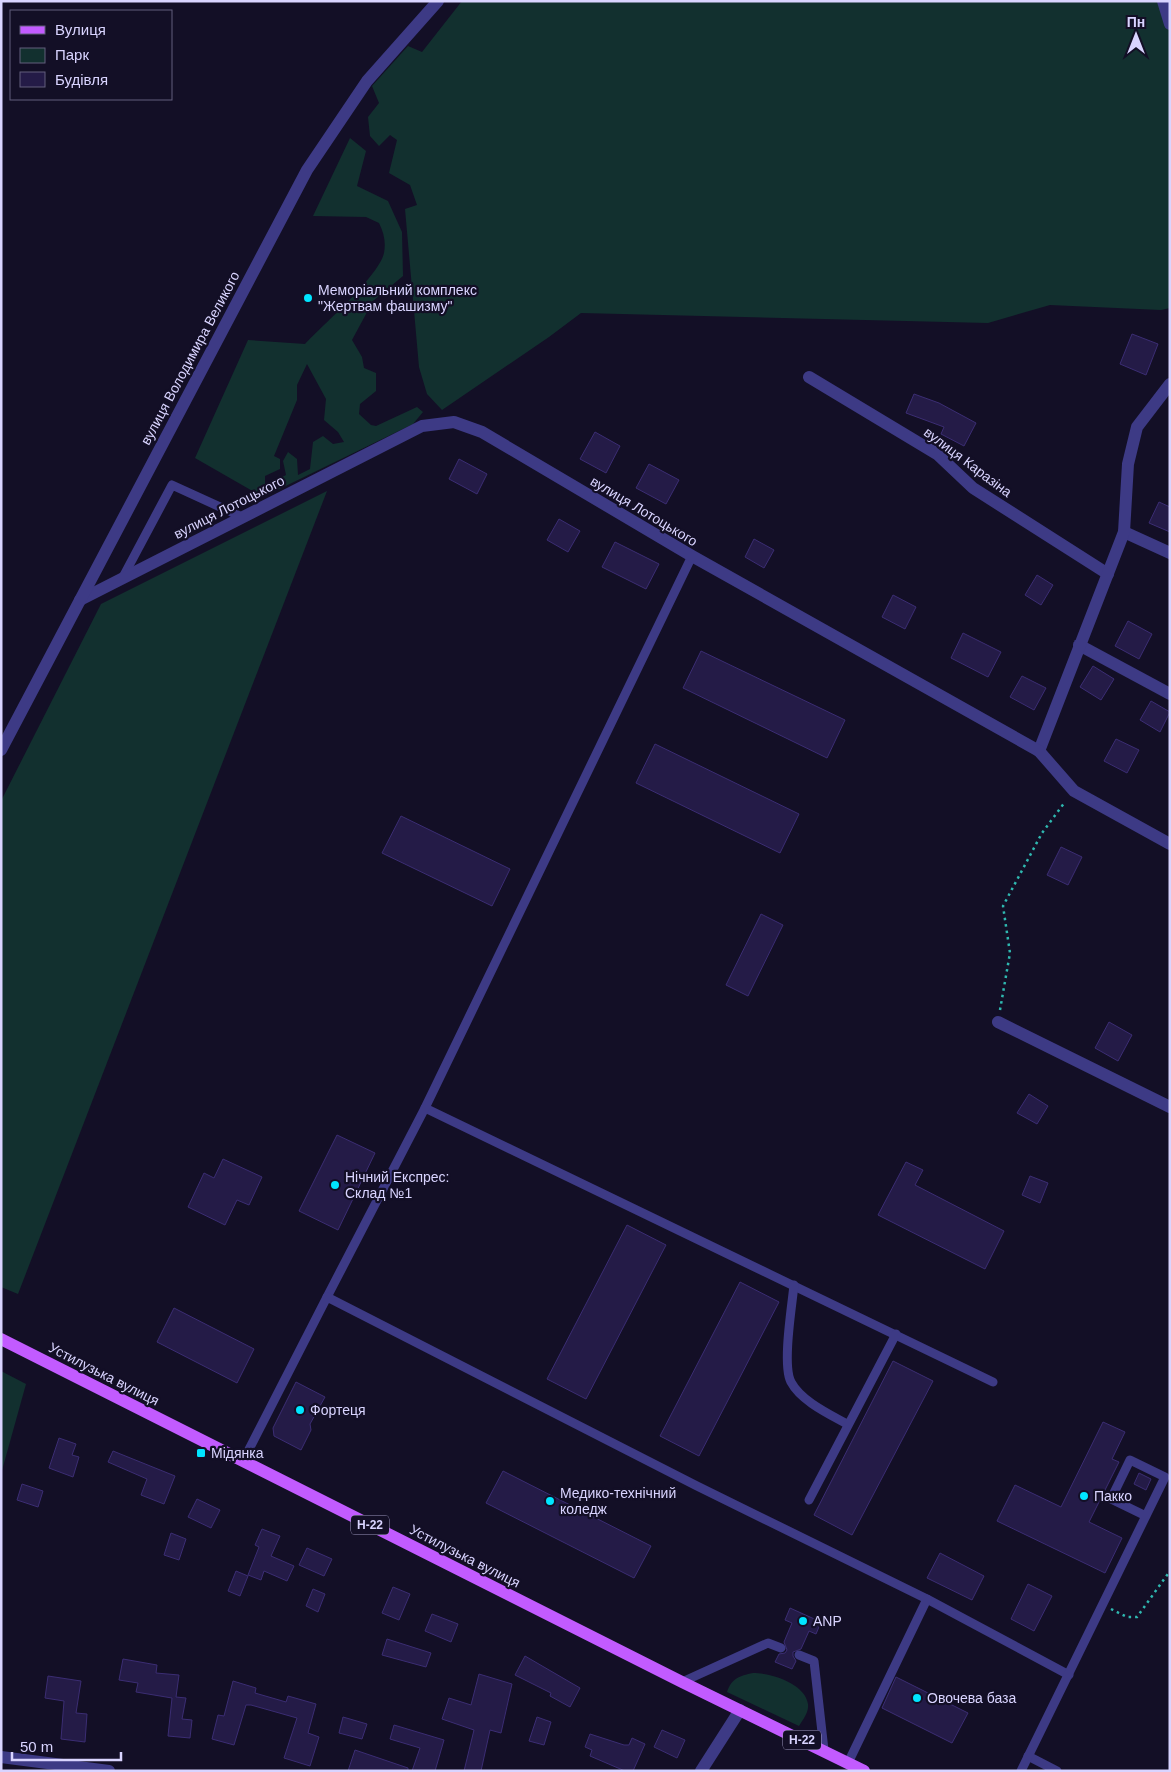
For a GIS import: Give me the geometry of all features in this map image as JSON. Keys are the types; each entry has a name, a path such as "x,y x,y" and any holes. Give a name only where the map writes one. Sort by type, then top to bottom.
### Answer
{"main road":[{"name":"Устилузька вулиця","path":"1,1339 682,1682 864,1771"}],"street":[{"name":"вулиця Володимира Великого","path":"1,750 307,170 367,81 438,1"},
{"path":"1163,1 1170,24"},
{"name":"вулиця Каразіна","path":"809,377 937,454 973,488 1108,574"},
{"path":"1039,751 1124,532 1128,464 1136,427 1170,384"},
{"name":"вулиця Лотоцького","path":"80,600 422,426 454,422 482,432 692,556 1039,751 1074,791 1170,844"},
{"path":"1124,532 1170,554"},
{"path":"1079,645 1170,694"},
{"path":"998,1022 1170,1107"},
{"path":"701,1771 740,1710"},
{"path":"1,1757 109,1771"}],"lane":[{"path":"123,578 172,485 242,517"},
{"path":"244,1461 425,1108 692,556"},
{"path":"425,1108 993,1382"},
{"path":"794,1285 787,1349 791,1382 814,1406 847,1424"},
{"path":"327,1296 698,1486 927,1599 1069,1675"},
{"path":"809,1500 847,1424 896,1334"},
{"path":"1022,1770 1028,1756 1069,1675 1165,1477 1130,1460 1111,1499 1146,1516"},
{"path":"848,1763 927,1599"},
{"path":"682,1682 768,1643 781,1648"},
{"path":"799,1655 814,1661 824,1750"},
{"path":"1028,1756 1058,1771"}],"path":[{"path":"998,1022 1010,953 1003,906 1042,833 1074,791"},
{"path":"1103,1605 1127,1617 1137,1617 1170,1571"}],"green space":[{"path":"462,1 1170,1 1170,308 1161,310 1050,305 988,323 581,313 442,410 427,394 419,367 405,209 417,205 410,185 389,173 397,140 390,135 379,146 370,136 368,117 379,103 372,86 408,46 422,52"},
{"path":"350,138 366,151 357,186 388,201 402,232 403,276 373,301 352,340 362,357 364,368 376,373 376,391 360,404 359,414 371,425 376,426 417,407 423,412 413,424 263,497 195,458 248,340 305,344 362,287 380,263 384,253 384,238 379,223 366,217 313,216","holes":["307,364 326,399 324,420 338,432 344,442 333,444 323,436 313,442 310,469 298,475 297,459 288,452 283,461 286,475 265,486 265,476 280,469 280,459 274,456 297,400 297,385"]},
{"path":"327,491 18,1294 1,1287 1,801 101,604"},
{"path":"1,1371 26,1384 1,1474"},
{"path":"753,1673 777,1677 801,1690 808,1704 808,1710 799,1726 727,1692 737,1678"}],"building":[{"path":"1132,334 1158,344 1146,375 1120,364"},
{"path":"914,394 939,403 976,423 964,446 941,434 944,427 906,413"},
{"path":"595,432 620,446 606,473 580,459"},
{"path":"459,459 487,474 477,494 449,479"},
{"path":"649,464 679,480 666,504 636,488"},
{"path":"1159,502 1170,507 1170,532 1149,523"},
{"path":"559,519 580,531 568,552 547,540"},
{"path":"754,539 774,550 764,568 745,557"},
{"path":"615,542 659,564 646,589 602,567"},
{"path":"1037,575 1053,585 1041,605 1025,595"},
{"path":"893,595 916,607 905,629 882,617"},
{"path":"1128,621 1152,634 1139,659 1115,646"},
{"path":"963,633 1001,652 988,677 951,658"},
{"path":"701,651 845,720 827,758 683,688"},
{"path":"1093,666 1114,679 1101,700 1080,687"},
{"path":"1022,676 1046,688 1034,710 1010,697"},
{"path":"1151,701 1170,712 1160,732 1140,720"},
{"path":"1116,739 1139,750 1127,773 1104,761"},
{"path":"655,744 799,814 780,853 636,783"},
{"path":"401,816 510,869 492,906 382,853"},
{"path":"1061,847 1082,857 1068,885 1047,875"},
{"path":"761,914 783,925 748,996 726,985"},
{"path":"1109,1022 1132,1035 1118,1061 1095,1048"},
{"path":"1029,1094 1048,1106 1037,1124 1017,1113"},
{"path":"337,1135 375,1153 338,1230 299,1211"},
{"path":"223,1159 262,1177 249,1205 237,1200 225,1225 188,1207 204,1173 214,1178"},
{"path":"906,1162 923,1170 915,1185 1004,1231 985,1269 878,1215"},
{"path":"1030,1176 1048,1183 1040,1203 1022,1195"},
{"path":"627,1225 666,1245 586,1399 547,1379"},
{"path":"740,1282 779,1302 699,1456 660,1436"},
{"path":"174,1308 254,1349 237,1383 157,1342"},
{"path":"893,1361 933,1381 852,1535 814,1515"},
{"name":"Фортеця","path":"296,1382 325,1397 310,1424 311,1430 301,1450 274,1436 273,1428"},
{"name":"Пакко","path":"1103,1422 1125,1432 1112,1459 1119,1462 1089,1522 1122,1538 1105,1573 997,1521 1015,1485 1061,1507"},
{"path":"59,1438 76,1444 72,1455 79,1457 73,1477 49,1468"},
{"path":"113,1451 175,1476 164,1504 141,1495 147,1479 108,1462"},
{"path":"503,1471 651,1546 634,1578 486,1503"},
{"path":"1139,1473 1151,1479 1146,1490 1134,1484"},
{"path":"22,1484 43,1491 38,1507 17,1500"},
{"path":"197,1499 220,1510 211,1528 188,1517"},
{"path":"262,1529 280,1536 271,1556 294,1566 287,1581 264,1571 261,1580 248,1575 259,1547 255,1545"},
{"path":"171,1533 186,1539 179,1560 164,1555"},
{"path":"307,1548 332,1559 324,1576 299,1565"},
{"path":"940,1553 984,1576 972,1600 927,1578"},
{"path":"236,1571 248,1576 240,1596 228,1591"},
{"path":"1028,1584 1052,1596 1034,1631 1011,1619"},
{"path":"393,1587 410,1594 399,1620 382,1613"},
{"path":"313,1589 325,1594 318,1612 306,1606"},
{"path":"790,1608 821,1622 816,1634 809,1631 801,1649 793,1652 796,1661 792,1669 775,1662 779,1654 785,1653 787,1650 784,1642 792,1623 785,1620"},
{"path":"432,1614 458,1624 451,1642 425,1631"},
{"path":"387,1639 431,1653 426,1667 382,1655"},
{"path":"525,1656 580,1688 570,1707 550,1696 551,1693 515,1675"},
{"path":"123,1659 157,1665 156,1673 179,1675 176,1697 186,1698 182,1719 192,1720 190,1738 168,1736 172,1698 136,1692 138,1683 119,1680"},
{"path":"479,1674 512,1684 501,1733 490,1730 481,1771 464,1771 474,1730 442,1719 449,1698 471,1705"},
{"path":"48,1676 81,1681 76,1713 87,1714 85,1742 61,1739 64,1701 45,1698"},
{"path":"896,1677 968,1713 952,1743 882,1708"},
{"path":"233,1681 256,1688 255,1693 286,1702 288,1696 316,1704 308,1733 319,1737 310,1766 284,1758 297,1718 251,1705 246,1705 234,1745 212,1739 218,1715 224,1716"},
{"path":"343,1717 367,1724 362,1739 339,1733"},
{"path":"537,1717 551,1722 544,1745 529,1741"},
{"path":"394,1725 444,1740 435,1771 412,1771 420,1748 390,1739"},
{"path":"662,1730 685,1740 677,1758 654,1747"},
{"path":"590,1734 624,1745 629,1745 632,1738 645,1744 633,1771 625,1771 590,1756 592,1750 585,1747"},
{"path":"355,1750 408,1768 408,1771 348,1771"}],"place":[{"name":"Меморіальний комплекс \"Жертвам фашизму\"","path":"308,298"},
{"name":"Нічний Експрес: Склад №1","path":"335,1185"},
{"name":"Фортеця","path":"300,1410"},
{"name":"Мідянка","path":"201,1453"},
{"name":"Пакко","path":"1084,1496"},
{"name":"Медико-технічний коледж","path":"550,1501"},
{"name":"ANP","path":"803,1621"},
{"name":"Овочева база","path":"917,1698"}]}
